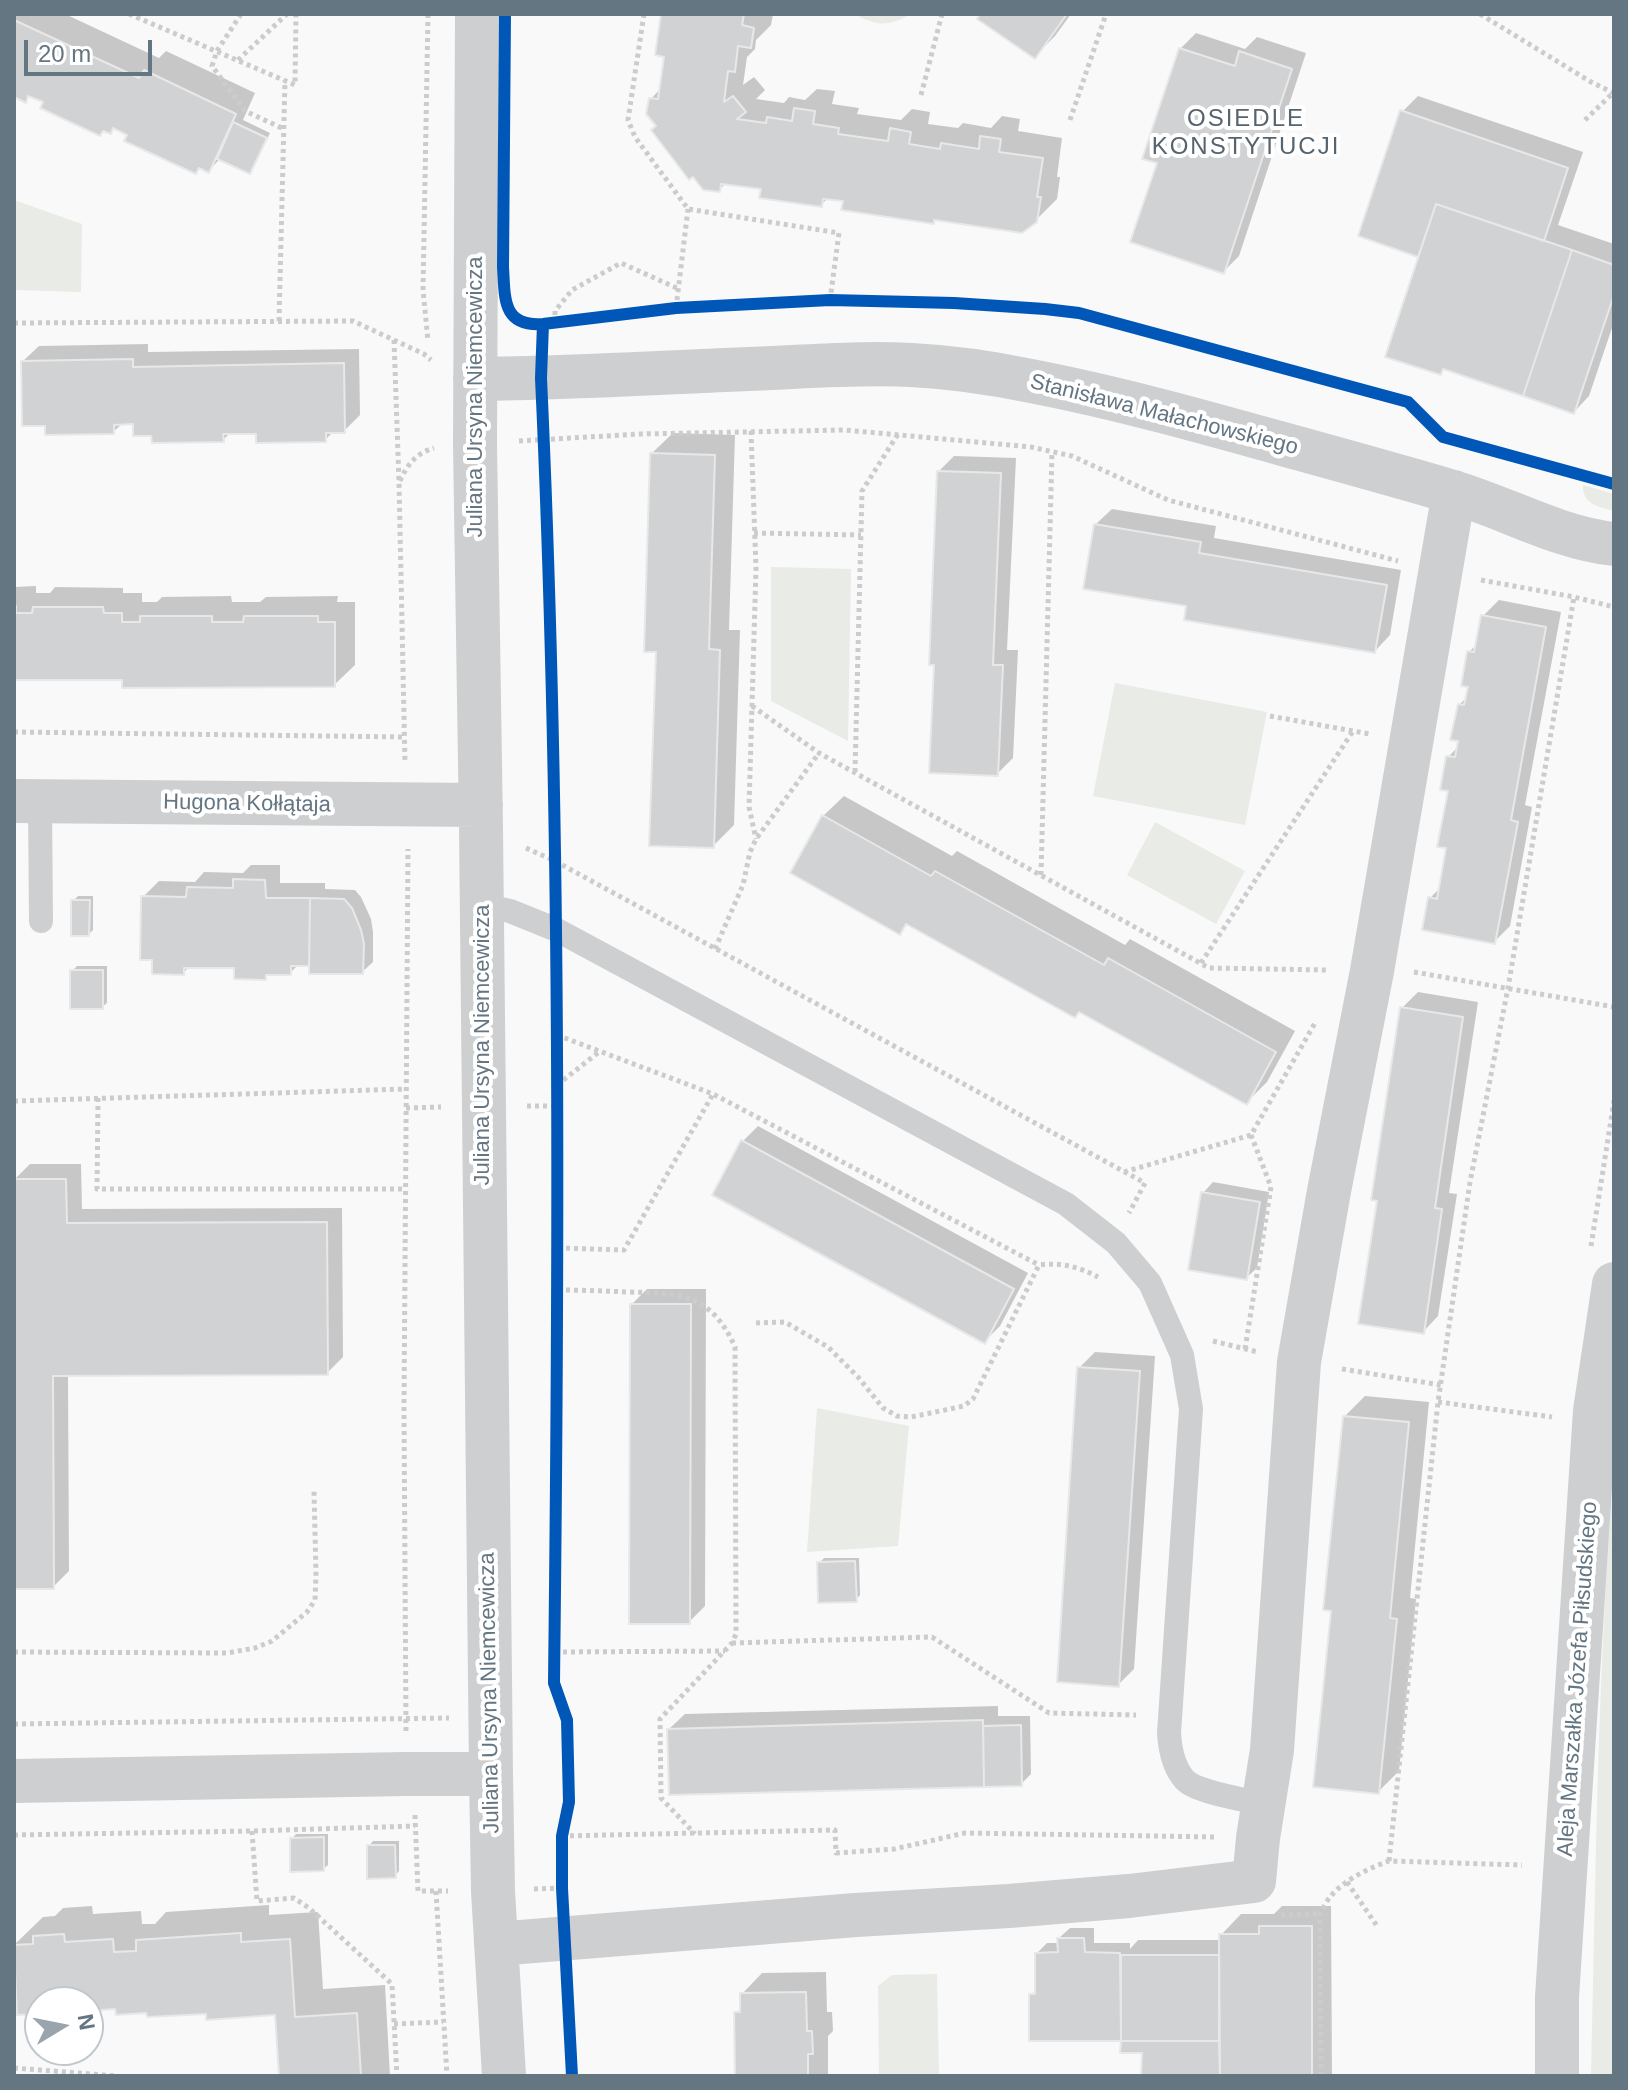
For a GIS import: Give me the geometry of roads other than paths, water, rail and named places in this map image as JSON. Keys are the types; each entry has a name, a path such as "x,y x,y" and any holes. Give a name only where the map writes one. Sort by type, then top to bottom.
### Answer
{"street":[{"name":"Juliana Ursyna Niemcewicza","path":"477,14 455,374 481,805 491,1774 504,2076"},
{"name":"Stanisława Małachowskiego","path":"455,374 541,378 911,365 970,371 1106,397 1454,492 1610,548"},
{"path":"496,1944 1129,1896 1254,1881 1272,1750 1299,1362 1372,971 1454,492"},
{"name":"Hugona Kołłątaja","path":"27,802 481,805"},
{"name":"Aleja Marszałka Józefa Piłsudskiego","path":"1557,2076 1557,1997 1595,1411 1614,1284"},
{"path":"14,1781 491,1774"}],"lane":[{"path":"27,802 41,921"},
{"path":"482,905 510,911 557,930 1066,1204 1116,1243 1150,1283 1182,1355 1191,1409 1169,1733 1171,1754 1186,1781 1260,1821"}],"district":[{"name":"OSIEDLE KONSTYTUCJI","path":"1246,133"}]}
